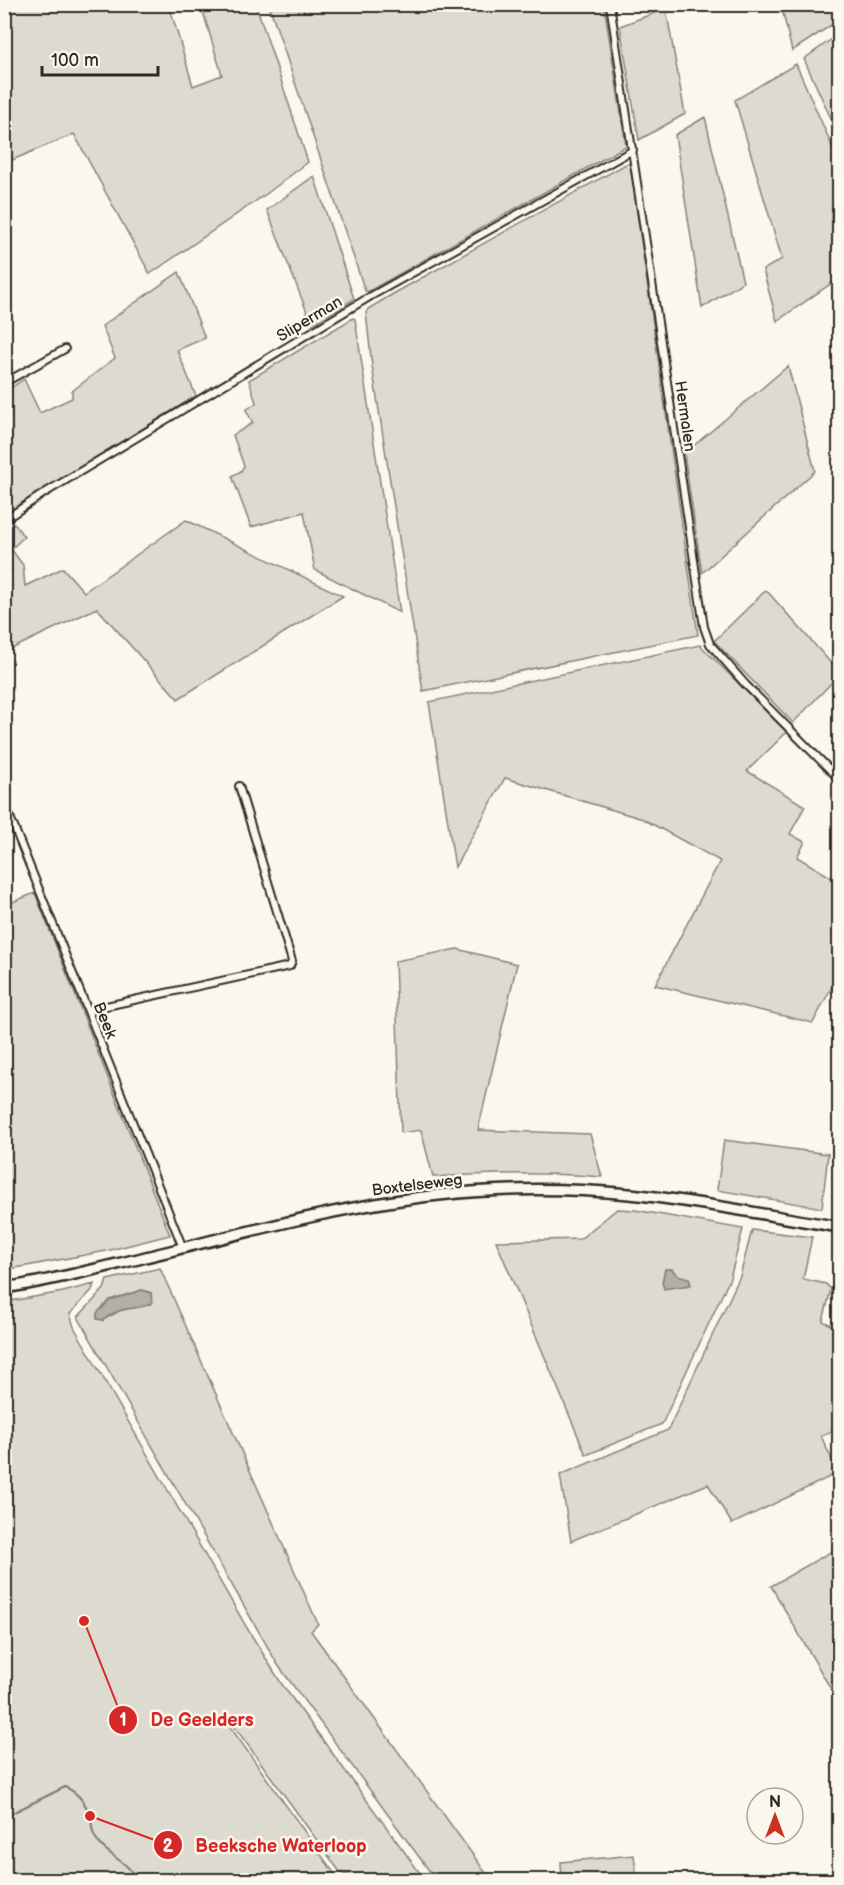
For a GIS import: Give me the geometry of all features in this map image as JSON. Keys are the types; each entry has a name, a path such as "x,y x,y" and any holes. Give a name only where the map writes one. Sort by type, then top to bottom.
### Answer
{"main road":[{"name":"Boxtelseweg","path":"4,1288 76,1274 378,1203 490,1190 540,1189 628,1194 672,1199 840,1227"}],"street":[{"name":"Hermalen","path":"610,4 704,627 710,644 746,685 840,780"},
{"name":"Sliperman","path":"4,520 43,494 371,296 633,150"},
{"path":"4,383 65,349"},
{"path":"88,1010 290,966 292,961 239,786"},
{"name":"Beek","path":"4,802 183,1248"}],"shaded area":[{"path":"5,4 169,5 193,86 222,75 201,5 256,5 308,162 269,192 150,274 74,134 5,163"},
{"path":"269,5 604,5 626,146 369,291 365,291"},
{"path":"658,5 677,5 666,9 685,114 639,140 620,26 660,11"},
{"path":"781,5 839,5 839,20 792,51"},
{"path":"839,34 839,136 804,59"},
{"path":"796,64 839,162 839,278 777,321 763,270 782,259 735,100"},
{"path":"705,117 743,282 702,308 675,135"},
{"path":"626,164 630,164 698,635 423,691 372,366 366,313 368,309 393,294"},
{"path":"314,176 354,299 312,325 267,210"},
{"path":"179,272 205,338 177,350 196,396 5,514 5,392 24,379 40,413 72,398 72,391 115,358 102,326"},
{"path":"353,318 355,319 400,613 315,570 304,512 251,527 232,476 241,471 244,466 233,435 253,423 246,410 256,403 249,380"},
{"path":"788,366 815,471 702,573 684,454"},
{"path":"186,520 343,596 178,699 97,608 5,652 5,577 12,571 5,560 5,530 14,523 24,537 11,549 23,565 25,586 63,568 84,592"},
{"path":"766,590 839,672 839,675 793,723 714,641"},
{"path":"700,645 787,732 747,771 805,806 790,834 805,842 797,857 839,882 839,973 813,1023 655,985 720,861 643,819 505,778 455,867 429,702"},
{"path":"35,893 170,1235 106,1251 5,1270 5,905"},
{"path":"457,949 517,964 478,1130 590,1134 602,1177 517,1174 433,1177 421,1130 401,1133 395,961"},
{"path":"724,1140 828,1154 822,1208 717,1190"},
{"path":"617,1209 635,1210 743,1229 730,1278 662,1424 586,1455 496,1241 580,1239"},
{"path":"752,1230 812,1237 803,1279 826,1284 831,1289 823,1321 839,1329 839,1428 821,1436 838,1473 732,1524 708,1484 571,1541 560,1475 668,1430 740,1276"},
{"path":"160,1268 318,1624 311,1631 491,1880 436,1880 278,1665 78,1317 104,1289 107,1280","holes":["142,1290 151,1293 126,1309 103,1320 110,1300"]},
{"path":"665,1269 672,1269 677,1275 689,1278 691,1285 664,1289 662,1282"},
{"path":"94,1284 92,1290 70,1314 74,1327 281,1683 425,1880 361,1880 340,1872 229,1719 226,1721 339,1880 5,1880 5,1302"},
{"path":"142,1290 151,1293 152,1303 119,1311 103,1320 97,1319 97,1313 110,1300"},
{"path":"839,1547 839,1703 771,1586"},
{"path":"634,1855 637,1880 562,1880 561,1862"}],"waterway":[{"path":"4,1817 65,1787 85,1804 94,1835 99,1843 128,1868 137,1880"}],"place":[{"name":"De Geelders","path":"84,1621"},
{"name":"Beeksche Waterloop","path":"90,1816"}]}
